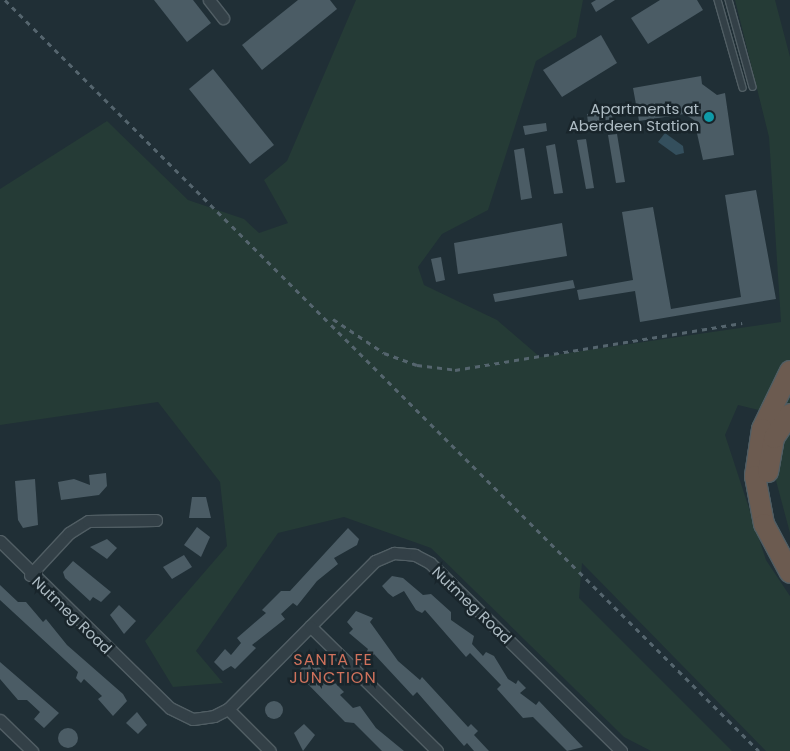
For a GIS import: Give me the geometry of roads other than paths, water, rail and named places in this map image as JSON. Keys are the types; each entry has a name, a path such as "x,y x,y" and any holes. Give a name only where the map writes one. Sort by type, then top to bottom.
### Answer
{"highway":[{"path":"790,371 762,429 755,470 764,524 790,573"},
{"path":"790,414 774,438 768,467 772,504 790,549"}],"street":[{"path":"209,0 223,18"},
{"path":"30,575 69,533 88,521 156,520"},
{"name":"Nutmeg Road","path":"0,541 30,575 177,714 205,719 228,709 375,561 394,553 415,555 430,564 621,751"},
{"path":"310,626 437,751"},
{"path":"228,709 270,751"},
{"path":"0,720 32,751"}],"lane":[{"path":"718,0 743,88"},
{"path":"729,0 753,87"},
{"path":"724,20 734,15"}],"water":[{"path":"665,133 683,146 684,153 676,155 658,142"}],"railway":[{"path":"5,0 759,751"},
{"path":"333,319 384,353 417,365 455,370 742,323"}],"place":[{"name":"Apartments at Aberdeen Station","path":"709,117"}],"district":[{"name":"SANTA FE JUNCTION","path":"333,669"}]}
